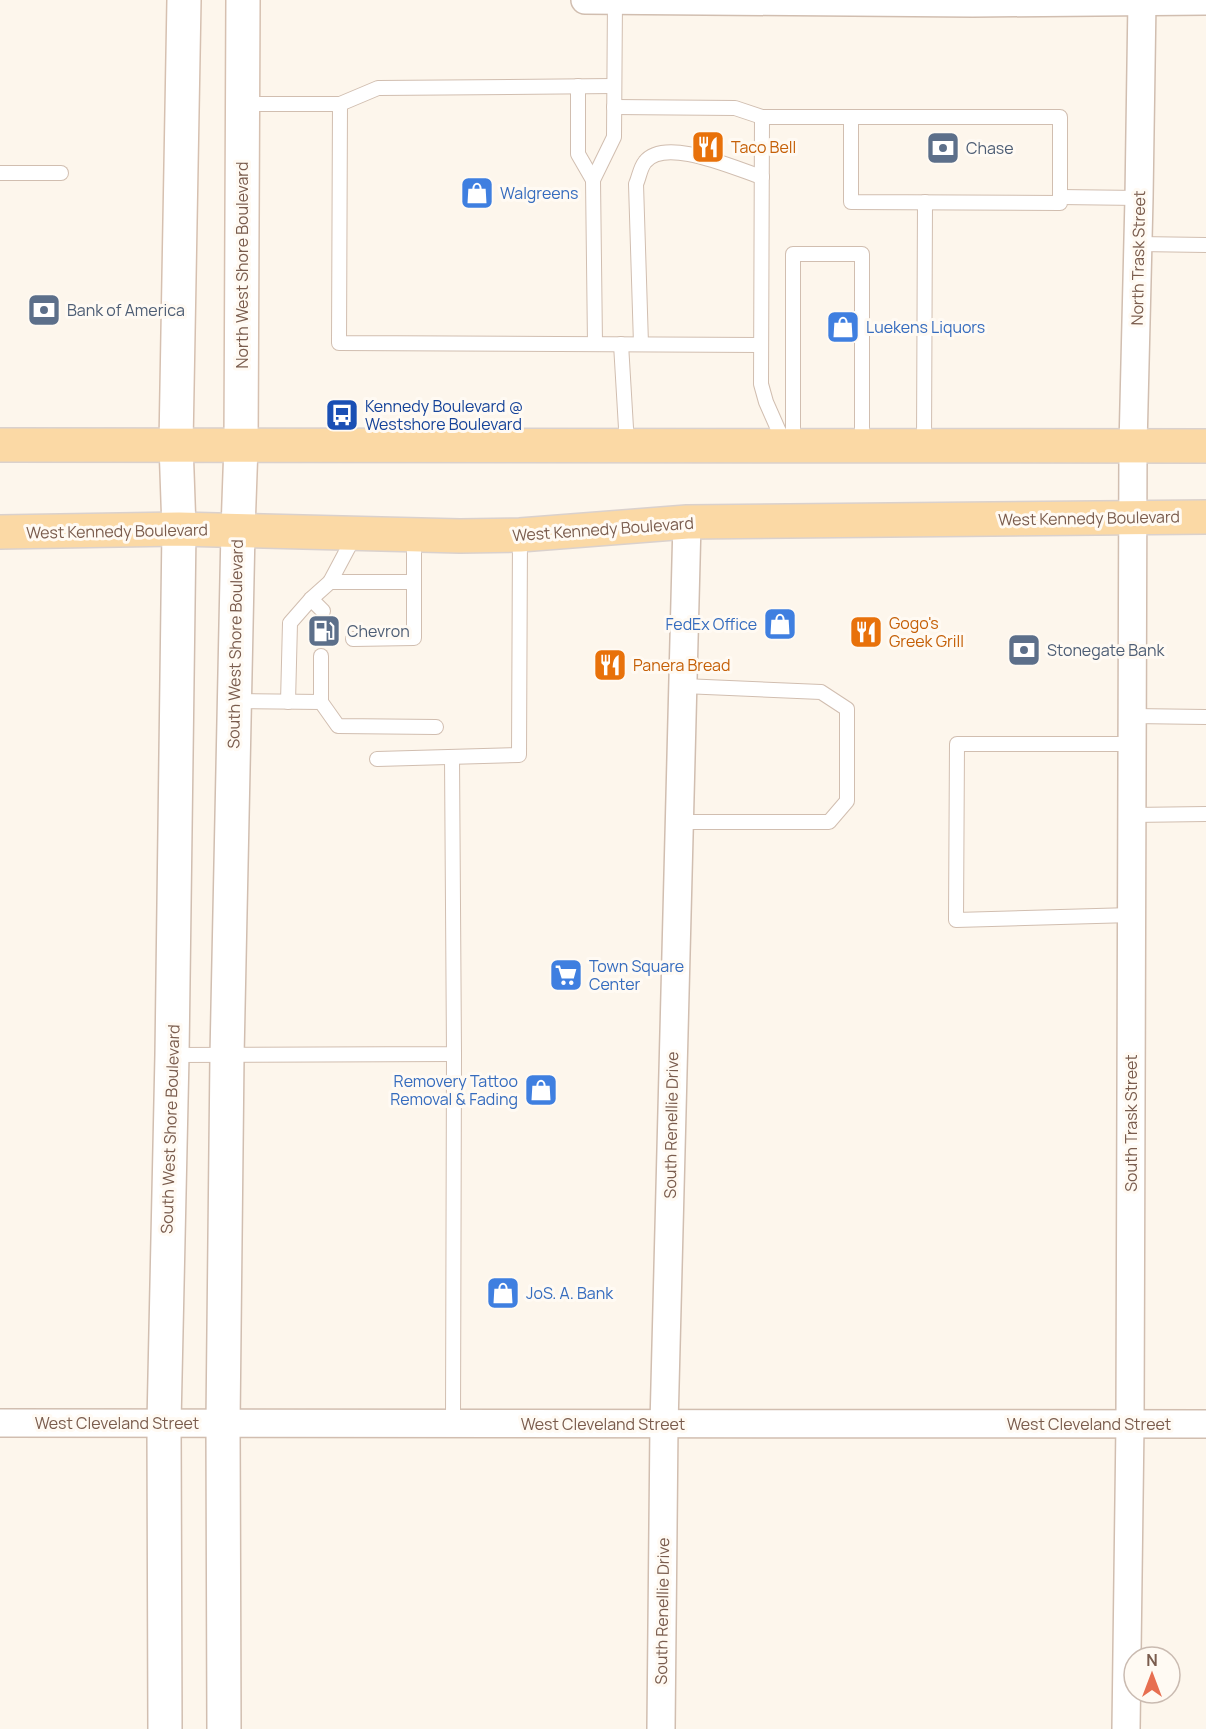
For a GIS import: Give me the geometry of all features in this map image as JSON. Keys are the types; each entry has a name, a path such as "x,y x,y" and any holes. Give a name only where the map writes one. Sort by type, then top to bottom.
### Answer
{"main road":[{"path":"0,445 1206,446"},
{"name":"West Kennedy Boulevard","path":"0,532 179,529 414,535 520,535 687,522 1206,517"}],"street":[{"path":"179,529 176,444 184,0"},
{"name":"North West Shore Boulevard","path":"237,530 241,446 243,0"},
{"path":"585,0 1206,1"},
{"name":"North Trask Street","path":"1133,517 1142,0"},
{"name":"South Trask Street","path":"1126,1729 1130,1424 1133,517"},
{"name":"South Renellie Drive","path":"661,1729 664,1425 687,522"},
{"name":"South West Shore Boulevard","path":"165,1729 164,1423 172,1055 179,529"},
{"name":"South West Shore Boulevard","path":"224,1729 223,1423 237,530"},
{"name":"West Cleveland Street","path":"0,1423 1206,1424"}],"lane":[{"path":"595,344 593,180 614,136 615,0"},
{"path":"578,86 578,154 593,180"},
{"path":"243,104 340,104 378,88 614,86"},
{"path":"340,104 339,343 760,345"},
{"path":"614,107 735,108 762,117 850,117 1060,117 1060,203 850,202 850,117"},
{"path":"762,117 761,384 766,402 789,446"},
{"path":"641,344 636,184 644,162 653,155 667,151 687,153 762,177"},
{"path":"0,173 61,173"},
{"path":"1060,197 1139,198"},
{"path":"924,446 925,202"},
{"path":"1138,244 1206,245"},
{"path":"789,446 793,254 862,254 862,446"},
{"path":"621,344 627,445"},
{"path":"288,702 290,623 330,582 356,533"},
{"path":"352,639 414,638 414,535"},
{"path":"377,759 519,755 520,535"},
{"path":"330,582 414,582"},
{"path":"311,599 323,611"},
{"path":"321,656 321,702 339,726 436,727"},
{"path":"679,822 829,822 847,801 847,709 821,692 682,686"},
{"path":"234,701 321,702"},
{"path":"1133,716 1206,717"},
{"path":"1132,744 957,744 956,920 1132,915"},
{"path":"452,757 453,1424"},
{"path":"1132,815 1206,814"},
{"path":"172,1055 454,1054"}],"place":[{"name":"Taco Bell","path":"708,147"},
{"name":"Chase","path":"943,148"},
{"name":"Walgreens","path":"477,193"},
{"name":"Bank of America","path":"44,310"},
{"name":"Luekens Liquors","path":"843,327"},
{"name":"Kennedy Boulevard @ Westshore Boulevard","path":"342,415"},
{"name":"FedEx Office","path":"780,624"},
{"name":"Chevron","path":"324,631"},
{"name":"Gogo's Greek Grill","path":"866,632"},
{"name":"Stonegate Bank","path":"1024,650"},
{"name":"Panera Bread","path":"610,665"},
{"name":"Town Square Center","path":"566,975"},
{"name":"Removery Tattoo Removal & Fading","path":"541,1090"},
{"name":"JoS. A. Bank","path":"503,1293"}]}
